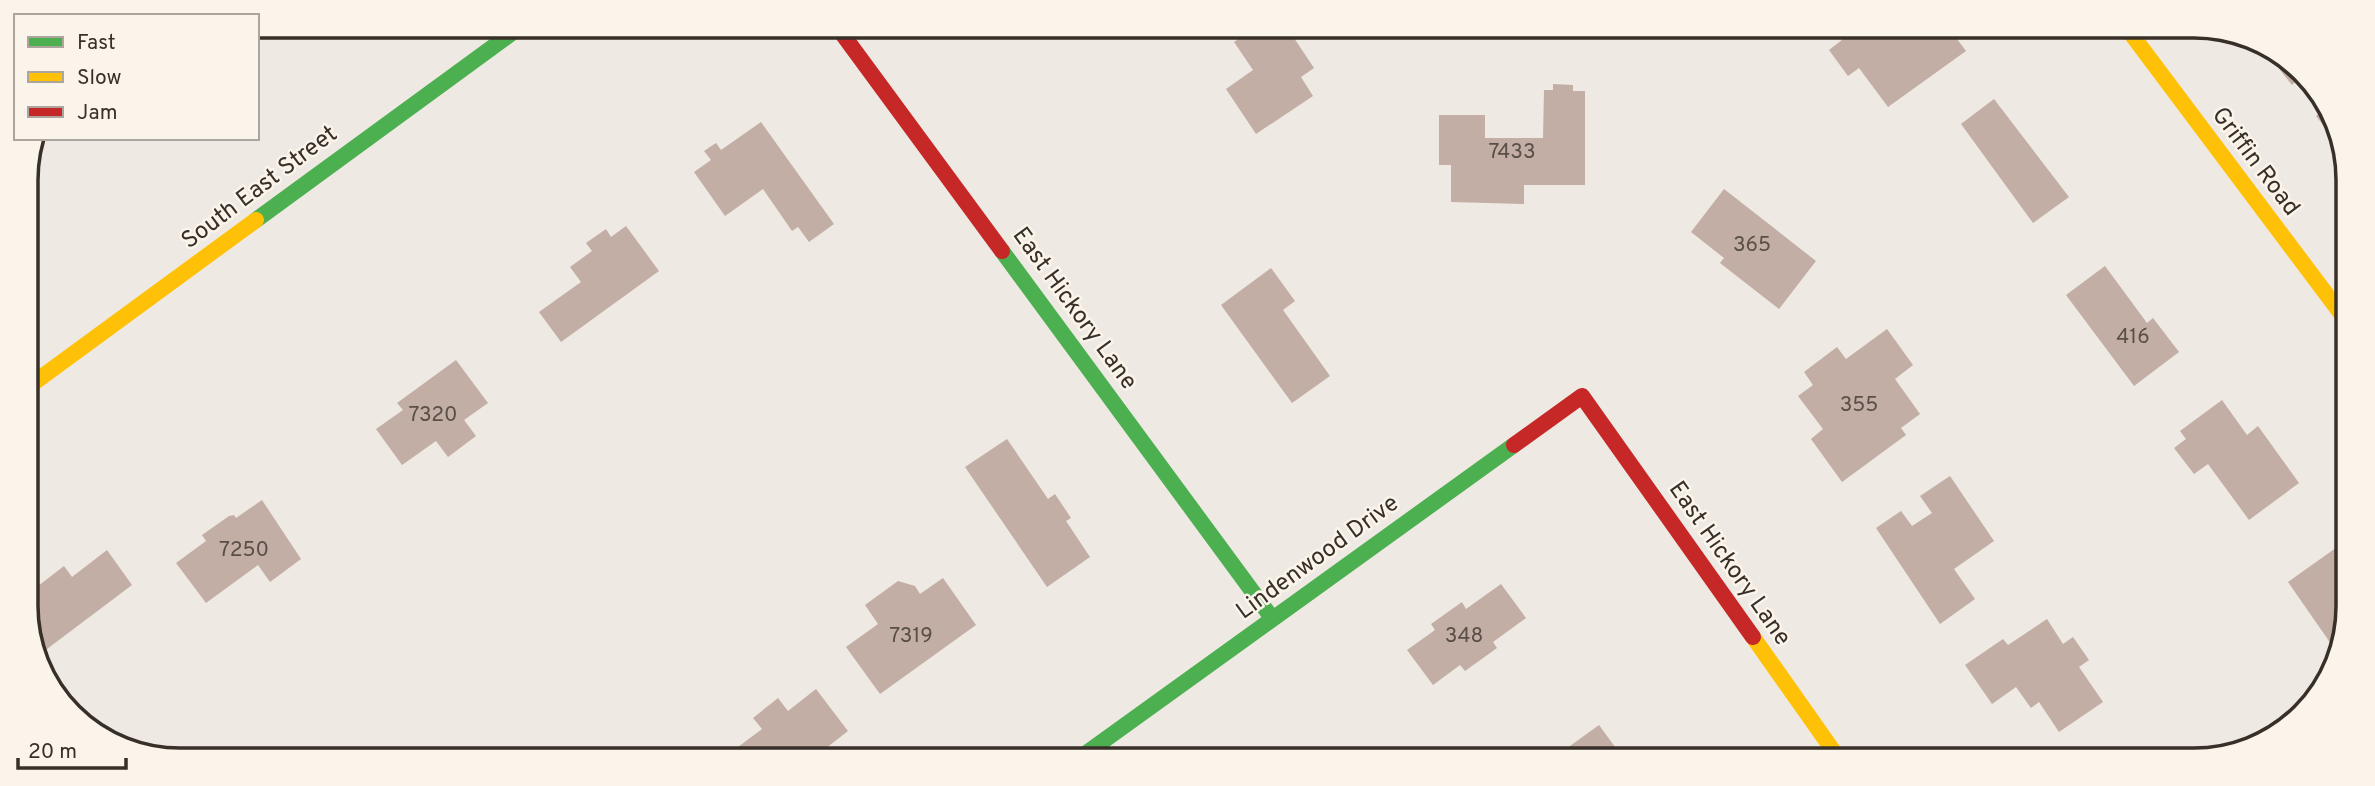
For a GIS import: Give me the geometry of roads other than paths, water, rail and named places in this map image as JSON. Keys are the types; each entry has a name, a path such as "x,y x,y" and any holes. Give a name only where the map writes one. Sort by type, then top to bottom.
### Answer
{"street":[{"name":"Griffin Road","path":"2134,38 2336,307"},
{"name":"South East Street","path":"39,379 504,39"},
{"name":"East Hickory Lane","path":"846,39 1272,618"},
{"name":"East Hickory Lane","path":"1582,396 1831,747"},
{"name":"Lindenwood Drive","path":"1094,748 1582,396"}]}
